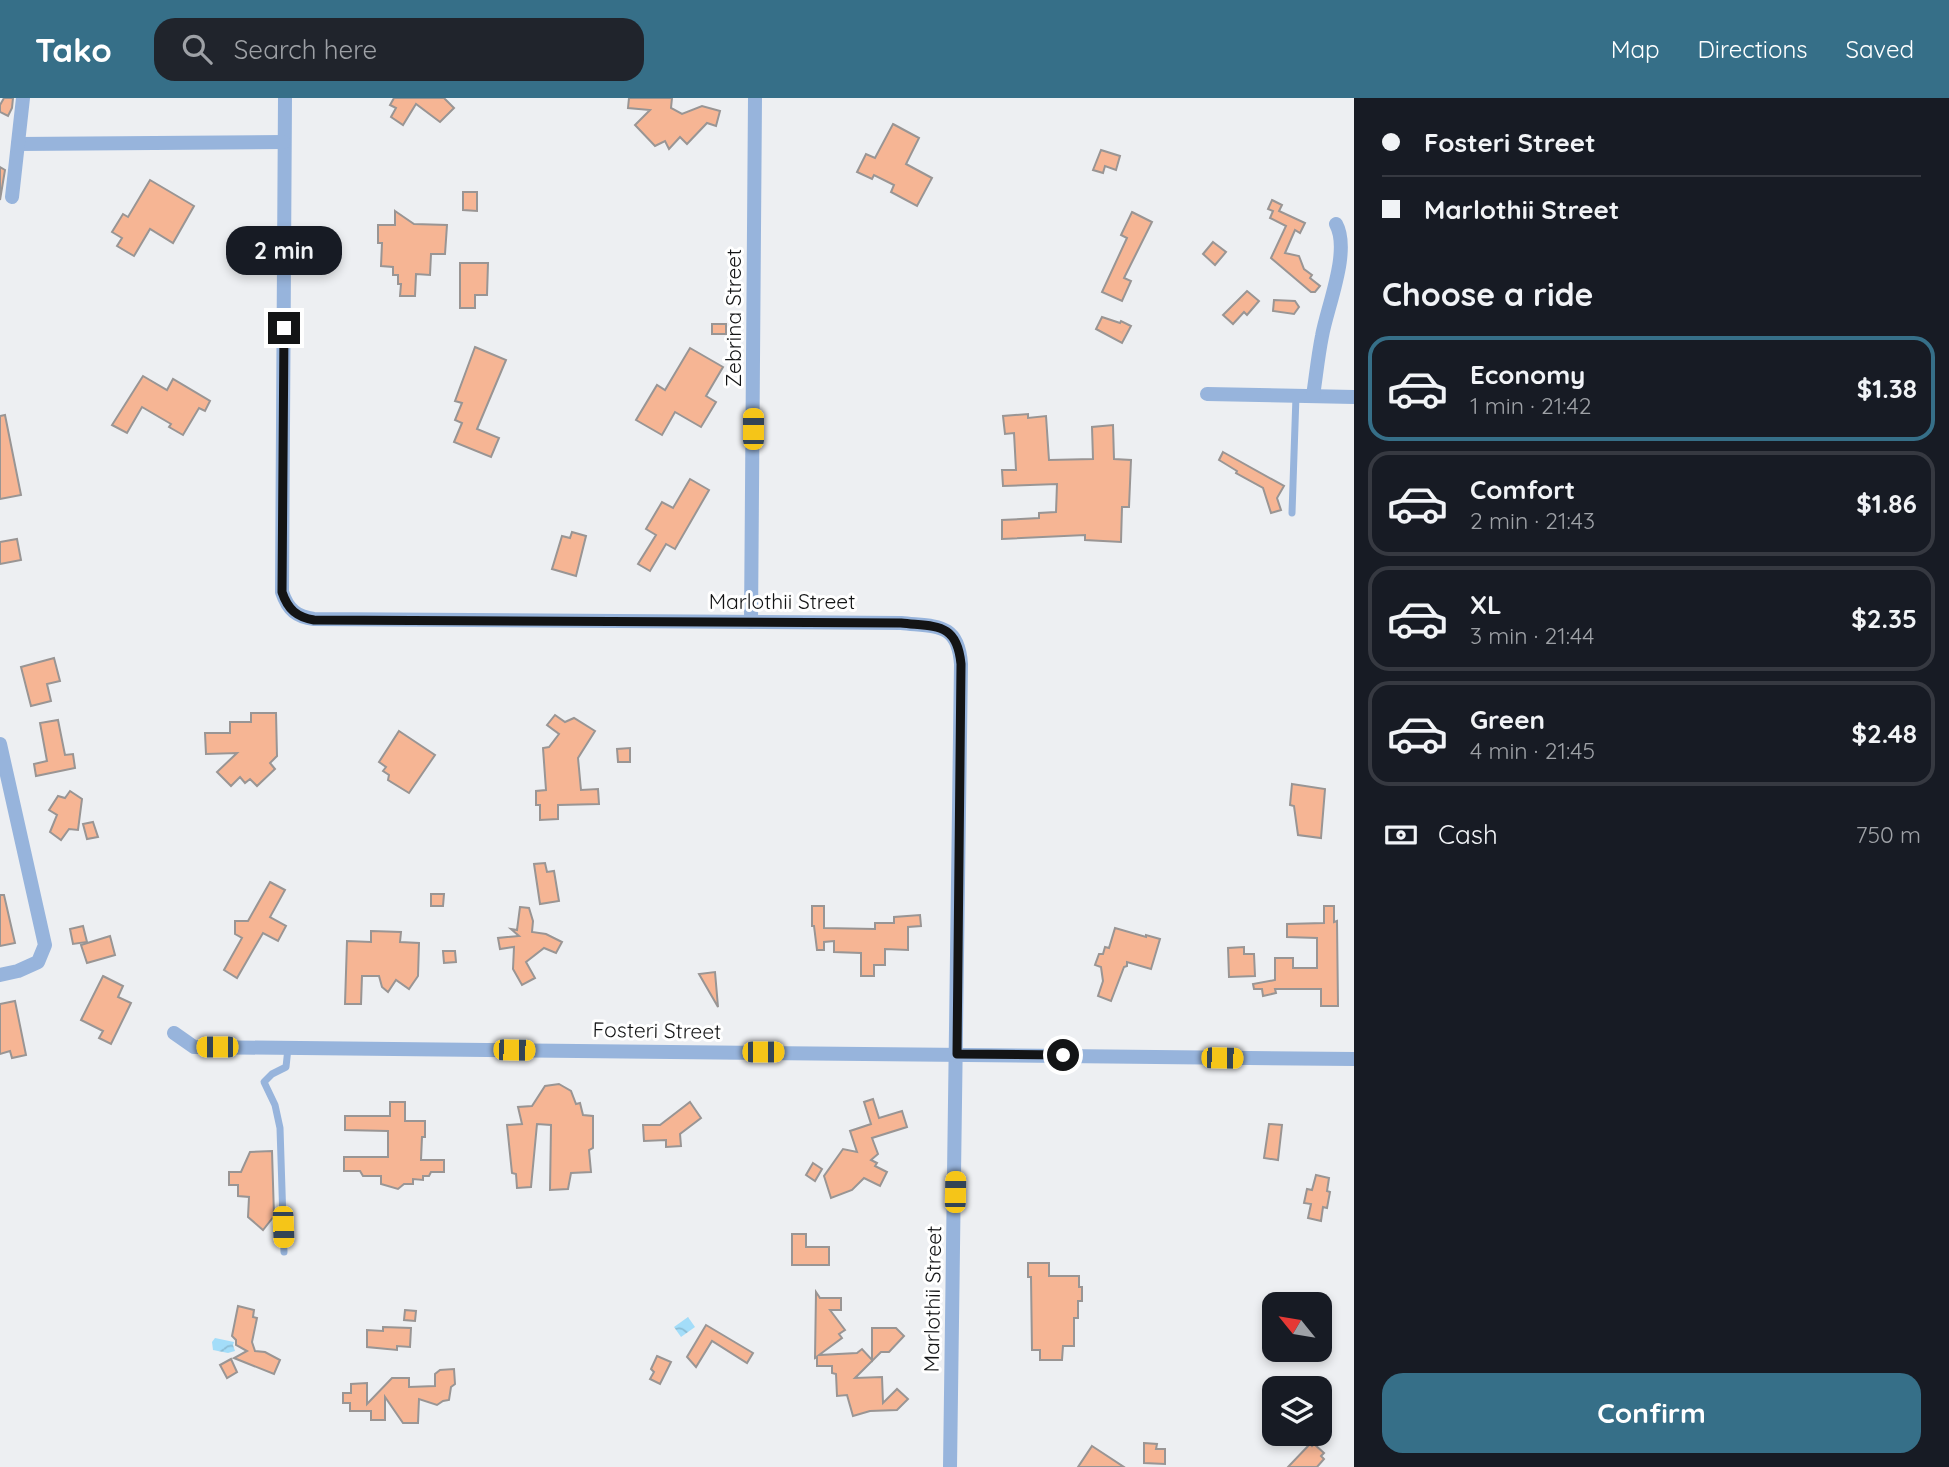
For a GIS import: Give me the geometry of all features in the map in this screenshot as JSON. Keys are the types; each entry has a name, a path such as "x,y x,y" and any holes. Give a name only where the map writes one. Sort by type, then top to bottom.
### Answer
{"street":[{"path":"12,197 23,98"},
{"name":"Marlothii Street","path":"285,98 282,592 299,617 314,620 901,623 943,628 952,633 958,642 961,664 950,1467"},
{"name":"Zebrina Street","path":"751,622 755,98"},
{"path":"18,144 284,142"},
{"path":"1313,396 1322,333 1342,242 1336,224"},
{"path":"1207,394 1354,397"},
{"path":"0,744 3,775 45,945 38,962 0,975"},
{"name":"Fosteri Street","path":"174,1033 194,1047 1354,1059"}],"lane":[{"path":"1292,513 1296,396"},
{"path":"284,1252 280,1128 275,1105 264,1082 267,1077 286,1067 288,1048"}],"water":[{"path":"688,1317 695,1327 681,1337 674,1327"},
{"path":"215,1338 234,1342 235,1351 228,1353 213,1350 212,1342"}],"building":[{"path":"4,98 13,98 8,116 0,112"},
{"path":"394,98 444,98 454,108 440,122 416,104 403,125 391,117 396,108 390,105"},
{"path":"629,98 672,98 671,108 682,114 702,106 720,111 716,126 707,123 687,144 680,137 669,149 665,141 655,146 635,125 650,110 628,108"},
{"path":"893,124 919,138 906,164 932,178 917,206 891,192 894,185 874,175 872,179 857,172 866,154 875,158"},
{"path":"1101,150 1120,156 1116,170 1105,166 1103,173 1093,170"},
{"path":"0,167 5,170 0,200"},
{"path":"150,180 194,206 173,243 150,229 134,256 117,246 122,238 112,232 123,214 128,217"},
{"path":"463,192 477,192 477,211 463,210"},
{"path":"1272,200 1282,205 1279,211 1305,223 1300,233 1295,230 1285,253 1299,256 1304,269 1312,275 1310,278 1320,286 1315,292 1311,292 1271,258 1286,226 1270,218 1273,211 1268,209"},
{"path":"395,211 414,224 447,225 445,254 431,254 430,275 416,274 415,296 400,296 401,284 398,284 398,275 393,275 393,267 381,266 382,243 378,243 378,225 395,225"},
{"path":"1132,212 1152,222 1124,278 1131,281 1122,301 1102,292 1127,238 1121,235"},
{"path":"1213,242 1226,252 1215,265 1203,254"},
{"path":"460,263 488,263 487,295 475,295 475,308 460,308"},
{"path":"1247,291 1259,301 1247,315 1244,312 1233,324 1223,315"},
{"path":"1274,300 1295,301 1299,307 1294,314 1273,311"},
{"path":"1102,317 1131,326 1122,343 1096,329"},
{"path":"712,324 726,324 726,334 712,334"},
{"path":"475,347 506,360 477,429 499,438 491,457 454,442 462,423 455,420 462,403 455,401"},
{"path":"690,348 723,367 706,396 716,402 701,427 675,412 662,435 636,420 657,385 665,390"},
{"path":"143,376 167,390 173,379 210,401 205,411 199,408 183,435 169,427 171,424 142,407 127,433 112,425"},
{"path":"1028,414 1028,418 1046,416 1049,460 1093,459 1092,427 1113,425 1114,459 1131,460 1129,507 1122,507 1121,542 1085,540 1085,535 1002,539 1002,520 1039,518 1039,513 1056,512 1057,484 1003,486 1002,470 1016,470 1014,433 1005,434 1003,416"},
{"path":"5,415 21,495 0,499 0,416"},
{"path":"1223,452 1284,486 1277,498 1281,510 1271,513 1263,488 1219,460"},
{"path":"690,479 709,490 675,549 666,544 650,571 638,564 656,535 646,529 662,502 673,508"},
{"path":"572,532 586,536 576,576 552,569 562,536 570,538"},
{"path":"17,539 21,560 0,564 0,542"},
{"path":"54,658 60,681 47,684 51,701 31,706 21,667"},
{"path":"251,713 276,713 277,756 270,763 275,769 257,786 250,779 245,783 240,777 231,786 217,772 237,753 206,754 205,733 230,733 230,722 251,722"},
{"path":"555,715 565,722 574,718 595,731 578,758 581,790 598,789 599,804 558,805 558,819 540,820 536,791 546,790 543,748 549,747 559,734 547,725"},
{"path":"58,720 65,755 73,754 75,768 36,776 34,764 47,761 40,723"},
{"path":"399,731 435,755 409,793 388,780 389,775 383,771 386,767 379,762"},
{"path":"630,748 630,762 618,762 617,749"},
{"path":"1292,784 1325,789 1321,838 1298,835 1294,806 1290,805"},
{"path":"70,791 82,799 78,830 69,829 61,840 50,832 57,815 49,810 58,796 65,798"},
{"path":"93,822 98,837 87,839 83,824"},
{"path":"545,863 547,872 554,871 559,901 540,904 534,864"},
{"path":"270,882 285,890 270,917 286,926 278,941 263,933 237,978 224,970 242,938 235,934 235,921 248,921"},
{"path":"431,894 444,894 443,906 431,906"},
{"path":"0,895 4,895 15,943 0,946"},
{"path":"812,906 824,906 824,928 875,929 875,923 894,923 894,917 920,915 921,926 908,927 908,950 885,949 885,965 874,965 874,976 861,976 861,953 834,952 834,941 824,942 824,950 817,950 812,926"},
{"path":"1324,906 1334,906 1334,922 1337,921 1338,1006 1321,1006 1321,989 1275,989 1276,993 1263,996 1262,989 1254,989 1253,984 1275,980 1275,958 1293,958 1293,968 1317,968 1317,938 1287,937 1287,924 1324,923"},
{"path":"520,907 529,908 533,921 532,932 546,934 562,942 556,953 544,948 526,962 535,978 522,985 513,969 514,947 500,949 498,938 519,936 511,929 517,930"},
{"path":"83,926 87,942 73,944 70,929"},
{"path":"1115,928 1160,939 1151,969 1127,962 1111,1001 1098,996 1103,981 1101,967 1095,965 1099,954 1103,954 1105,947 1109,948"},
{"path":"371,931 401,932 400,942 419,943 418,976 409,989 396,980 388,992 382,987 379,976 362,976 361,1004 345,1004 347,941 371,942"},
{"path":"110,936 115,955 87,963 81,945"},
{"path":"1244,947 1244,954 1254,954 1255,976 1229,977 1228,948"},
{"path":"443,951 455,951 456,962 444,963"},
{"path":"715,972 718,1007 699,974"},
{"path":"103,976 123,986 118,997 131,1003 111,1044 99,1038 103,1031 81,1020"},
{"path":"15,1001 26,1055 12,1058 10,1051 0,1054 0,1004"},
{"path":"559,1084 571,1091 576,1104 580,1103 583,1115 593,1116 593,1148 589,1150 591,1172 571,1173 568,1189 550,1190 551,1125 537,1124 531,1187 517,1188 516,1174 512,1173 507,1125 522,1124 518,1107 532,1106 545,1086"},
{"path":"873,1099 879,1118 902,1111 907,1127 872,1138 878,1154 871,1160 877,1163 875,1166 887,1172 880,1186 864,1178 852,1190 831,1198 824,1176 843,1149 857,1152 850,1131 871,1124 864,1102"},
{"path":"390,1102 405,1102 405,1121 425,1121 421,1160 444,1160 444,1172 431,1172 429,1176 423,1176 423,1180 413,1179 413,1184 404,1184 398,1189 381,1184 381,1176 363,1176 360,1171 344,1171 344,1157 388,1157 388,1131 345,1130 345,1116 390,1116"},
{"path":"690,1102 701,1118 680,1134 681,1146 666,1147 666,1140 644,1141 643,1125 660,1125"},
{"path":"1269,1124 1282,1125 1278,1160 1264,1158"},
{"path":"272,1151 274,1216 263,1230 248,1217 249,1197 238,1196 238,1185 229,1185 229,1172 241,1172 250,1152"},
{"path":"813,1163 822,1169 815,1181 806,1175"},
{"path":"1316,1175 1329,1178 1327,1191 1330,1192 1327,1208 1323,1207 1321,1221 1308,1218 1311,1204 1304,1203 1307,1189 1312,1190"},
{"path":"792,1234 806,1234 806,1247 829,1247 829,1265 792,1265"},
{"path":"1028,1263 1049,1263 1049,1276 1079,1276 1082,1301 1078,1301 1078,1318 1074,1318 1074,1346 1063,1346 1062,1360 1040,1360 1040,1350 1032,1350 1031,1277 1028,1277"},
{"path":"816,1292 820,1298 841,1298 841,1310 830,1310 845,1330 839,1334 842,1338 819,1355 857,1353 862,1349 872,1360 872,1328 896,1328 904,1336 889,1352 881,1352 855,1378 882,1377 883,1403 897,1389 908,1399 897,1410 870,1411 853,1416 847,1395 837,1396 836,1374 832,1373 832,1366 817,1366 817,1357 815,1358"},
{"path":"238,1306 254,1310 253,1317 257,1318 252,1342 255,1351 265,1352 280,1360 274,1374 234,1358 247,1351 236,1345 232,1336"},
{"path":"405,1310 416,1311 415,1321 404,1320"},
{"path":"706,1325 753,1353 747,1363 712,1341 696,1367 687,1357"},
{"path":"383,1327 411,1328 410,1347 397,1346 397,1350 367,1347 367,1330 383,1331"},
{"path":"657,1356 671,1362 660,1384 650,1379"},
{"path":"231,1359 237,1372 227,1378 220,1365"},
{"path":"454,1369 455,1384 451,1387 449,1400 437,1405 419,1399 418,1423 403,1423 385,1397 385,1420 371,1420 371,1411 350,1411 350,1403 343,1403 343,1393 351,1393 351,1384 367,1383 367,1404 392,1378 409,1378 409,1387 435,1386 435,1374 440,1370"},
{"path":"1144,1443 1157,1444 1156,1449 1165,1449 1165,1464 1144,1463"},
{"path":"1092,1446 1124,1467 1078,1467"},
{"path":"1308,1446 1316,1446 1324,1453 1321,1456 1324,1459 1317,1467 1288,1467"}],"route":[{"path":"284,328 282,592 288,606 299,617 314,620 901,623 943,628 952,633 958,642 961,664 957,1054 1063,1055"}]}
